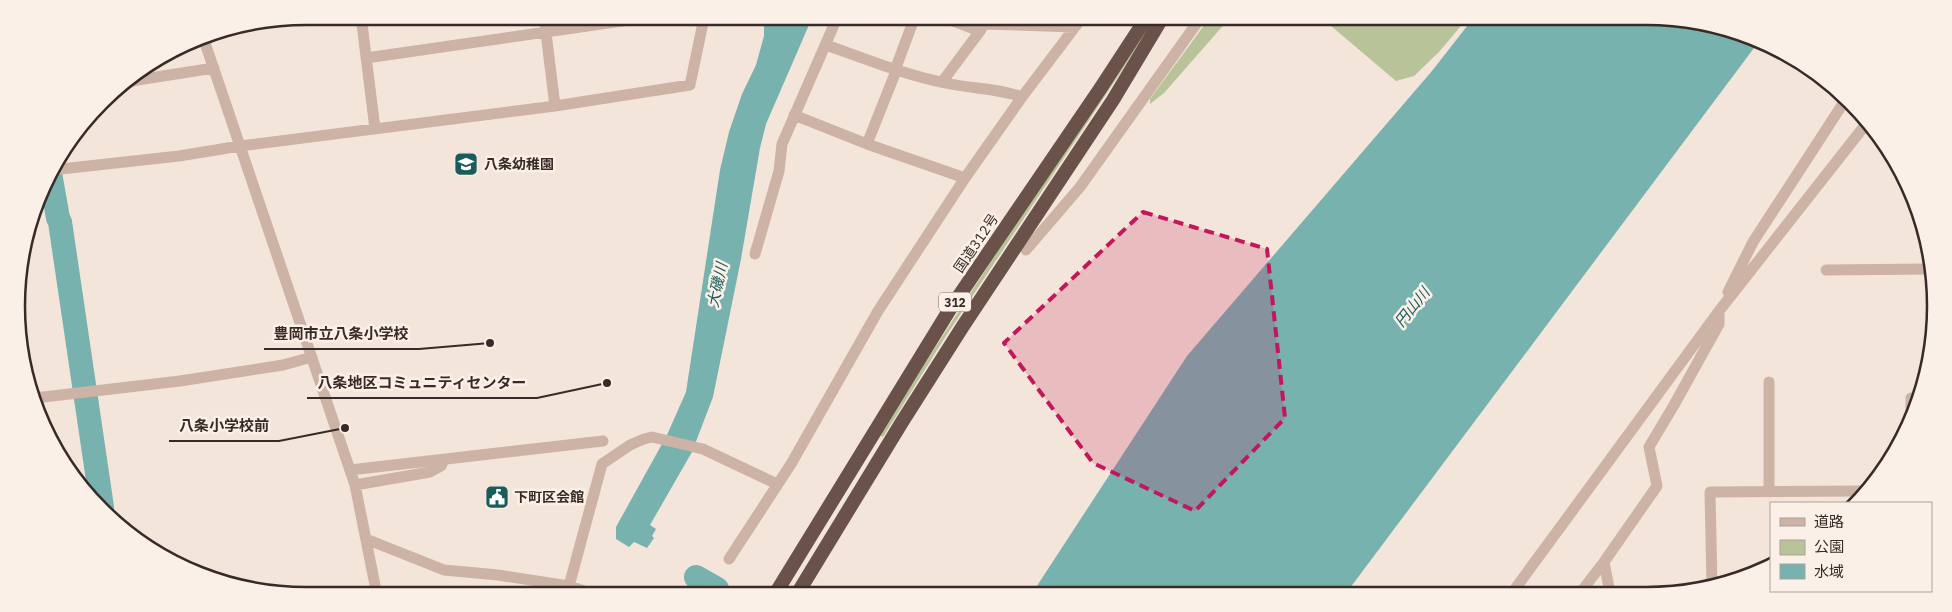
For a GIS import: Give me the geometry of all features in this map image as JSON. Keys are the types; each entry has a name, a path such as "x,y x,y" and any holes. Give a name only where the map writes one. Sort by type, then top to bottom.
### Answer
{"highway":[{"name":"国道312号","path":"779,587 950,309 1100,89 1141,25"},
{"name":"312","path":"801,587 902,422 963,326 1113,100 1158,25"}],"street":[{"path":"362,25 375,129"},
{"path":"545,25 555,106"},
{"path":"366,58 591,25"},
{"path":"63,166 178,156 240,146 555,106 690,86 703,25"},
{"path":"755,254 778,171 782,144 835,25"},
{"path":"867,144 912,25"},
{"path":"942,82 983,25"},
{"path":"729,559 791,464 878,312 965,178 1022,97 1076,25"},
{"path":"1026,250 1080,187 1195,25"},
{"path":"206,43 355,485 375,587"},
{"path":"826,45 895,70 942,82 1009,92 1022,97"},
{"path":"141,79 214,68"},
{"path":"1585,587 1658,486 1649,447 1719,324 1719,311 1753,242 1842,105"},
{"path":"794,115 867,144 965,178"},
{"path":"1516,587 1719,311 1863,128"},
{"path":"1826,270 1925,270"},
{"path":"40,397 180,381 283,365 312,358"},
{"path":"1769,382 1769,492"},
{"path":"569,586 602,464 630,445 652,437 703,449 777,484"},
{"path":"350,470 603,441"},
{"path":"355,485 430,472 441,466 444,460"},
{"path":"1712,579 1710,492 1857,491"},
{"path":"366,539 444,570 498,575 572,587"},
{"path":"1604,562 1609,587"}],"highlighted area":[{"path":"1143,212 1267,249 1285,418 1195,511 1093,463 1004,343"}],"green space":[{"path":"1146,25 1151,25 944,339 883,437 880,435 913,382"},
{"path":"1204,25 1224,25 1164,93 1150,104 1150,99"},
{"path":"1330,25 1462,25 1439,52 1414,76 1396,81"}],"water":[{"path":"764,25 809,25 766,124 713,397 692,452 650,525 656,529 652,536 654,538 647,548 634,542 629,547 616,539 616,527 667,435 686,392 720,170 729,132 742,94 756,65 764,36"},
{"name":"円山川","path":"1468,25 1646,25 1683,27 1701,30 1755,47 1351,587 1036,587 1187,356 1432,71"}],"waterway":[{"path":"52,186 60,222 101,498"},
{"name":"大磯川","path":"696,577 714,587"}],"place":[{"name":"八条幼稚園","path":"466,164"},
{"name":"豊岡市立八条小学校","path":"490,343"},
{"name":"八条地区コミュニティセンター","path":"607,383"},
{"name":"八条小学校前","path":"345,428"},
{"name":"下町区会館","path":"497,497"}]}
